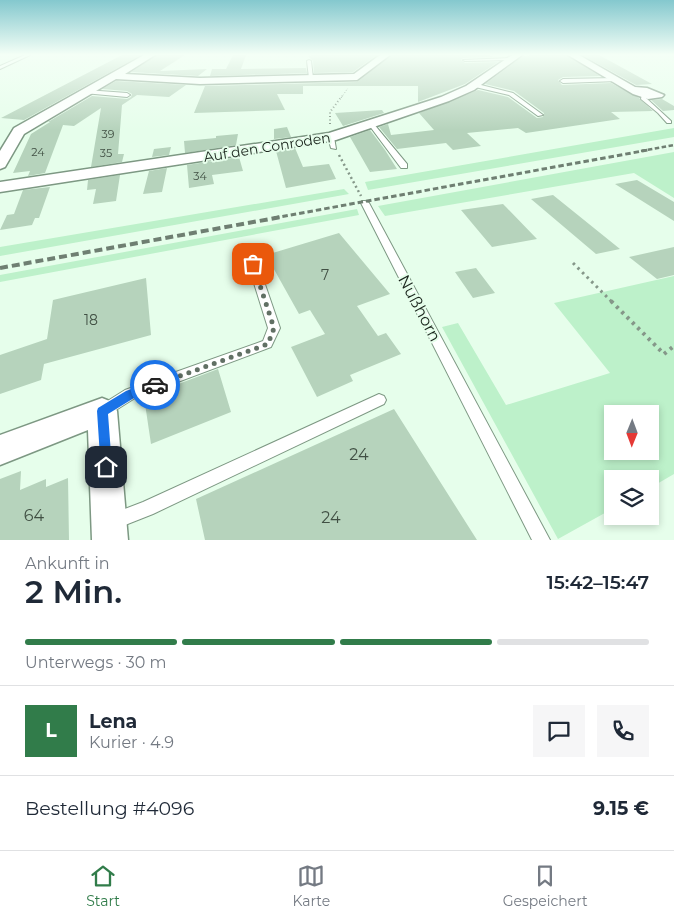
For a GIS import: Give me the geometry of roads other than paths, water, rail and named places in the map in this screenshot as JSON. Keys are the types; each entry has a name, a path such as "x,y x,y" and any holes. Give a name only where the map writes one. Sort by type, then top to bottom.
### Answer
{"street":[{"path":"0,164 19,132 107,80"},
{"path":"186,80 230,80"},
{"name":"Auf den Conroden","path":"0,187 333,142 371,124 445,99 481,80"},
{"path":"615,80 641,93"},
{"path":"0,450 102,411 110,532"}],"lane":[{"path":"563,81 605,80"},
{"path":"473,86 510,94 540,115"},
{"path":"86,92 127,95"},
{"path":"641,93 643,98 669,122"},
{"path":"371,124 404,166"},
{"name":"Nußhorn","path":"365,203 541,540"},
{"path":"102,411 130,394 268,344 274,328 253,264"},
{"path":"110,532 147,508 379,400"}],"railway":[{"path":"641,151 674,145"},
{"path":"274,218 648,150"},
{"path":"0,268 281,217"}]}
